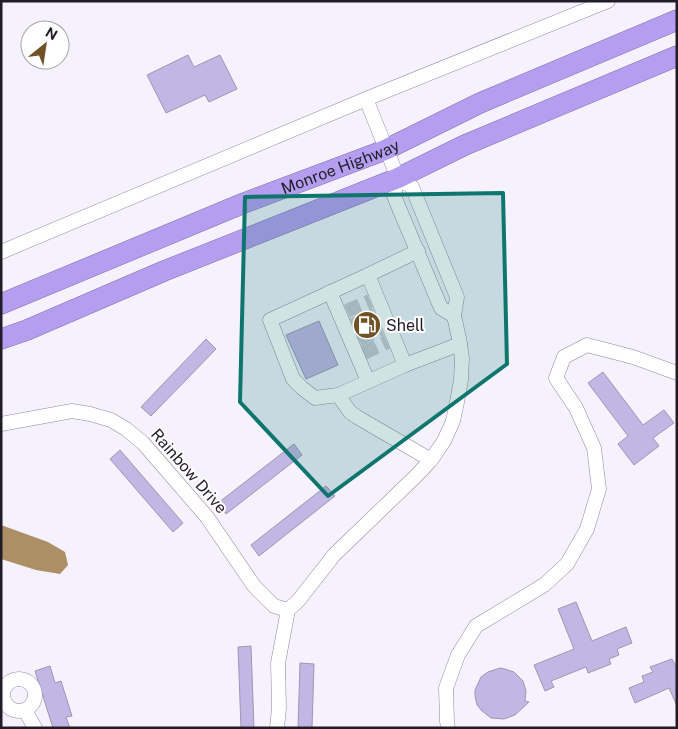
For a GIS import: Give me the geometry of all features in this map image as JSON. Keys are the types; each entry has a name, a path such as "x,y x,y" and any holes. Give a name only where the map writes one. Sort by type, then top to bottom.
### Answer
{"highway":[{"name":"Monroe Highway","path":"1,304 244,203 385,150 480,103 677,20"},
{"name":"Monroe Highway","path":"1,339 27,330 164,271 398,178 465,145 677,56"}],"street":[{"path":"1,252 366,99 608,1"},
{"path":"277,728 279,708 278,663 288,610 298,601 334,555 431,460 444,441 453,421 458,402 462,358 454,316 457,297 412,187 398,178 385,150 366,99"},
{"path":"398,178 394,196 441,308 454,316"},
{"path":"418,251 270,320 293,379 315,398 338,395 404,365 460,344"},
{"path":"368,275 373,299 390,341 404,365"},
{"path":"330,292 343,313 358,348 368,381"},
{"path":"448,728 446,688 458,655 476,626 544,585 567,564 588,529 599,489 594,448 576,408 556,378 564,357 587,345 633,357 677,373"},
{"path":"338,395 350,412 357,417 431,460"},
{"name":"Rainbow Drive","path":"1,424 72,411 111,420 126,429 143,443 207,517 254,586 274,606 288,610"},
{"path":"25,710 35,728"}],"highlighted area":[{"path":"503,193 507,364 328,496 240,402 245,197"}],"shaded area":[{"path":"1,525 48,542 65,552 68,565 60,574 36,570 1,559"}],"building":[{"path":"188,55 194,67 220,55 237,89 209,102 205,95 166,113 147,75"},
{"path":"319,321 338,365 306,379 286,335"},
{"path":"206,339 216,349 151,416 141,407"},
{"path":"603,372 643,425 664,410 674,423 653,438 659,446 634,465 618,444 628,436 588,383"},
{"path":"294,444 302,455 226,514 218,503"},
{"path":"120,450 183,523 173,532 110,459"},
{"path":"326,486 335,496 259,556 251,545"},
{"path":"576,602 592,641 626,627 632,643 617,649 619,655 609,659 611,664 588,673 586,667 551,681 554,687 545,691 534,665 574,649 558,609"},
{"path":"251,646 254,728 241,728 238,647"},
{"path":"672,659 677,668 677,706 669,688 635,703 629,688 644,682 642,676 653,672 650,667"},
{"path":"300,663 314,664 312,728 298,728"},
{"path":"50,666 55,683 61,681 72,716 66,717 70,728 53,728 35,671"},
{"path":"500,668 514,672 523,681 526,691 525,701 529,702 515,715 504,719 491,718 482,711 477,705 475,696 475,690 481,677 488,672"}],"tunnel":[{"path":"347,311 370,301"},
{"path":"353,325 375,314"},
{"path":"359,340 381,329"},
{"path":"364,353 387,342"}],"place":[{"name":"Shell","path":"367,325"}]}
